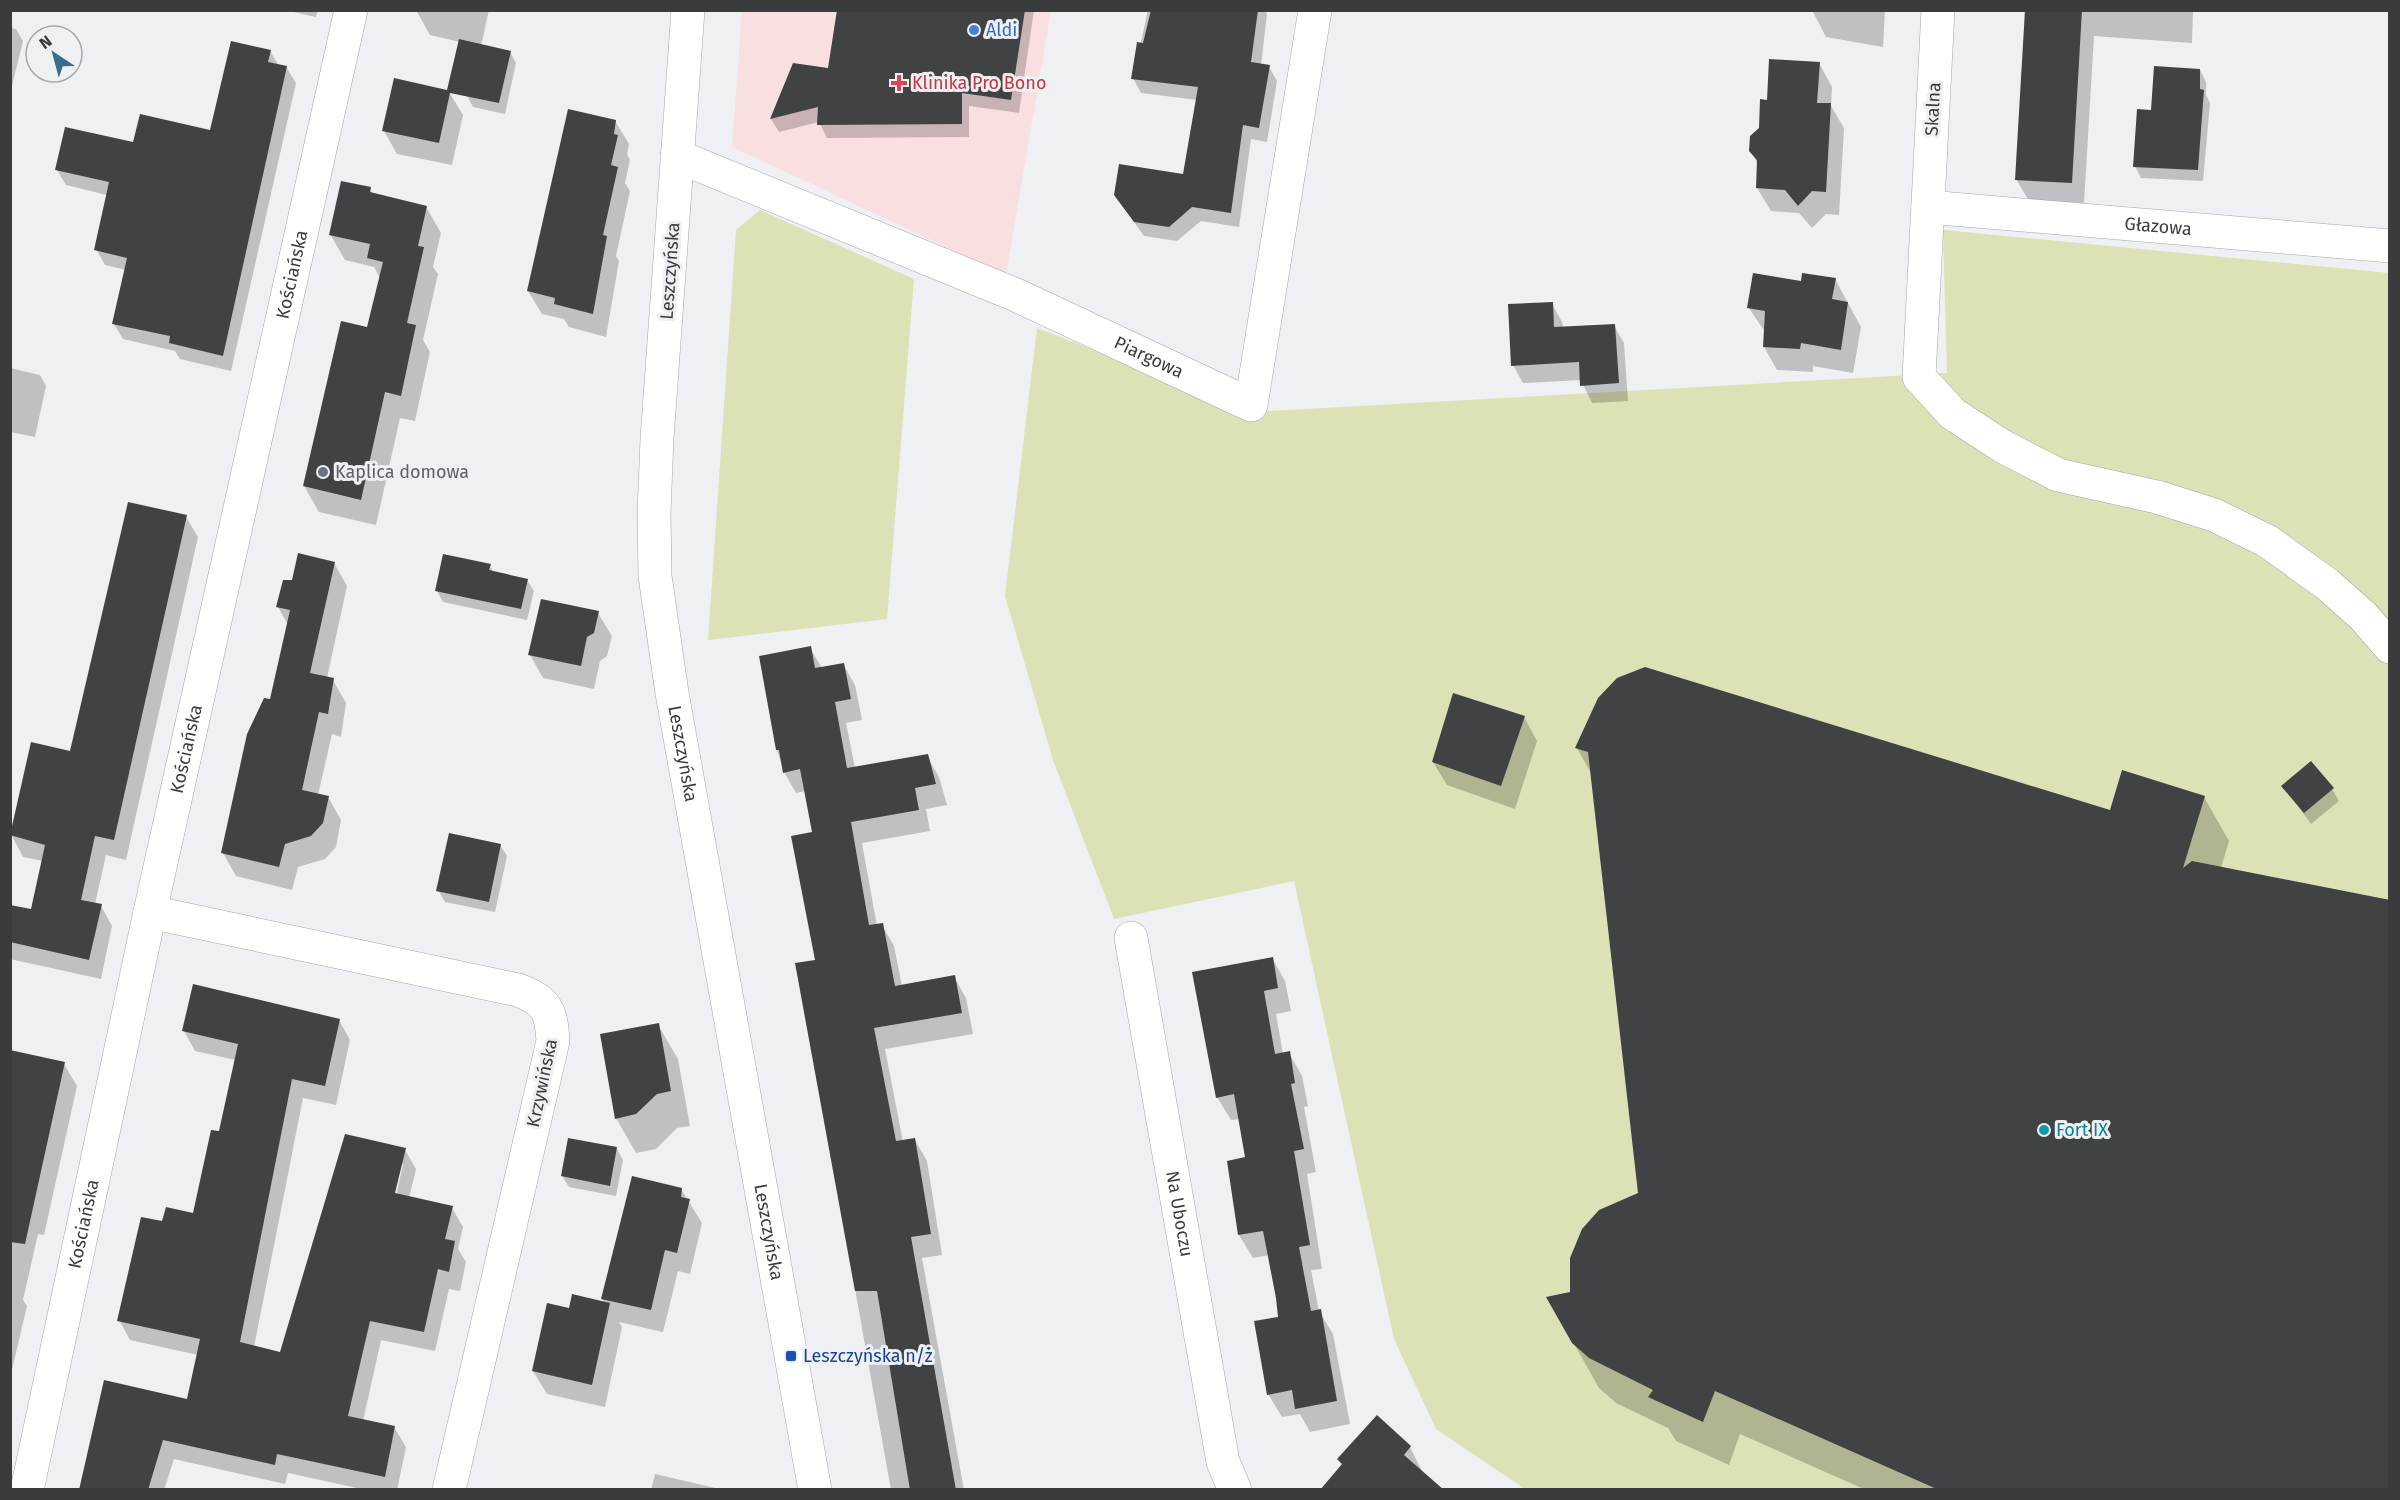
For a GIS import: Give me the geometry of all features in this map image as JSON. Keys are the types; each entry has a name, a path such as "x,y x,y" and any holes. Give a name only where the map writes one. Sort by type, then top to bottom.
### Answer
{"street":[{"name":"Kościańska","path":"27,1490 150,912 351,10"},
{"name":"Leszczyńska","path":"688,10 657,439 655,576 683,752 815,1490"},
{"name":"Piargowa","path":"677,156 1016,295 1251,405 1315,10"},
{"name":"Skalna","path":"1938,10 1919,377 1953,414 2002,446 2058,476 2157,497 2214,515 2267,541 2327,584 2363,616 2390,647"},
{"name":"Głazowa","path":"1928,207 2390,246"},
{"name":"Krzywińska","path":"150,912 518,990 541,1001 552,1019 553,1041 449,1490"},
{"name":"Na Uboczu","path":"1131,938 1223,1462 1234,1490"}],"shaded area":[{"path":"742,11 1051,11 1006,275 732,147"}],"green space":[{"path":"760,210 914,279 887,619 708,640 736,230"},
{"path":"1943,230 2389,273 2389,1489 1525,1489 1436,1429 1394,1339 1294,881 1114,919 1053,760 1005,596 1037,328 1253,412 1947,373"}],"building":[{"path":"837,10 1025,10 1011,100 962,93 962,124 817,125 818,107 770,119 793,63 828,68"},
{"path":"1151,10 1258,10 1251,62 1270,65 1259,128 1243,125 1231,213 1192,207 1169,227 1134,222 1114,195 1119,164 1183,174 1198,87 1131,79 1137,42 1143,43"},
{"path":"2025,10 2082,10 2072,183 2015,180"},
{"path":"459,39 511,51 499,103 450,93 439,143 382,131 394,78 447,90"},
{"path":"231,41 271,50 268,62 287,66 223,356 169,343 170,336 112,324 127,258 94,250 109,182 55,170 65,127 133,142 140,114 210,130"},
{"path":"1769,59 1820,62 1817,103 1831,103 1826,192 1812,191 1798,206 1785,190 1756,188 1757,160 1749,151 1750,136 1759,128 1760,99 1767,100"},
{"path":"2154,66 2200,69 2200,89 2204,90 2198,170 2133,167 2137,109 2151,110"},
{"path":"568,109 616,120 614,134 618,135 611,165 618,167 603,235 607,236 593,314 554,304 555,298 527,291"},
{"path":"341,181 371,187 370,192 427,206 418,246 424,247 407,323 416,325 401,396 385,392 361,500 303,486 341,321 367,327 383,262 367,258 370,244 329,235"},
{"path":"1753,273 1801,281 1802,273 1836,278 1832,299 1848,302 1841,350 1801,343 1800,349 1763,347 1765,311 1747,308"},
{"path":"1553,302 1554,327 1615,324 1619,383 1580,386 1579,362 1511,366 1508,304"},
{"path":"128,502 187,515 114,840 95,836 81,900 102,904 89,960 10,942 10,905 31,909 45,845 10,835 31,742 70,751"},
{"path":"298,553 335,562 310,673 334,678 328,714 319,712 302,790 329,796 323,823 311,836 285,844 279,867 221,853 247,734 264,698 270,699 290,610 276,607 283,580 292,580"},
{"path":"443,554 491,564 489,570 528,579 521,609 435,591"},
{"path":"541,599 599,611 594,633 587,637 581,666 528,655"},
{"path":"811,646 815,668 844,663 851,699 835,702 847,768 928,754 936,784 915,788 919,810 851,822 869,925 883,923 895,986 955,975 962,1013 874,1028 896,1141 915,1138 931,1234 911,1237 956,1490 910,1490 877,1291 855,1291 795,963 815,960 791,836 812,832 800,769 783,773 779,750 776,750 759,656"},
{"name":"Fort IX","path":"1645,667 2110,810 2122,770 2205,796 2183,868 2192,861 2390,900 2390,1490 1939,1490 1715,1391 1703,1422 1648,1397 1653,1390 1589,1358 1572,1343 1546,1297 1570,1292 1570,1258 1582,1229 1599,1210 1638,1193 1588,752 1575,748 1598,698 1617,678"},
{"path":"1453,693 1525,716 1501,786 1432,762"},
{"path":"2311,761 2334,788 2304,813 2281,786"},
{"path":"449,833 501,844 489,902 436,891"},
{"path":"1273,957 1278,988 1264,991 1275,1054 1290,1051 1295,1083 1291,1084 1304,1149 1294,1151 1310,1245 1299,1247 1311,1311 1321,1309 1337,1401 1295,1409 1292,1390 1267,1395 1254,1321 1278,1317 1276,1298 1263,1231 1238,1235 1227,1161 1245,1157 1234,1094 1216,1098 1192,972"},
{"path":"193,984 340,1019 325,1086 292,1079 240,1342 280,1352 345,1134 406,1148 395,1193 453,1206 445,1239 455,1241 449,1272 438,1269 424,1332 370,1321 348,1416 395,1426 385,1477 277,1454 275,1465 163,1440 148,1490 79,1490 104,1380 187,1399 200,1339 117,1321 141,1217 162,1221 166,1207 193,1213 211,1130 219,1131 238,1044 182,1031"},
{"path":"659,1023 671,1091 657,1094 636,1114 615,1119 600,1034"},
{"path":"10,1050 65,1062 25,1244 10,1242"},
{"path":"568,1138 617,1147 610,1186 561,1176"},
{"path":"632,1176 682,1188 681,1197 690,1199 677,1253 665,1250 651,1310 601,1299"},
{"path":"572,1294 610,1303 592,1385 532,1371 547,1303 569,1308"},
{"path":"1377,1415 1411,1446 1404,1455 1444,1490 1320,1490 1342,1464 1337,1459"}],"place":[{"name":"Aldi","path":"974,30"},
{"name":"Klinika Pro Bono","path":"899,83"},
{"name":"Kaplica domowa","path":"323,472"},
{"name":"Fort IX","path":"2044,1130"},
{"name":"Leszczyńska n/ż","path":"791,1356"}]}
